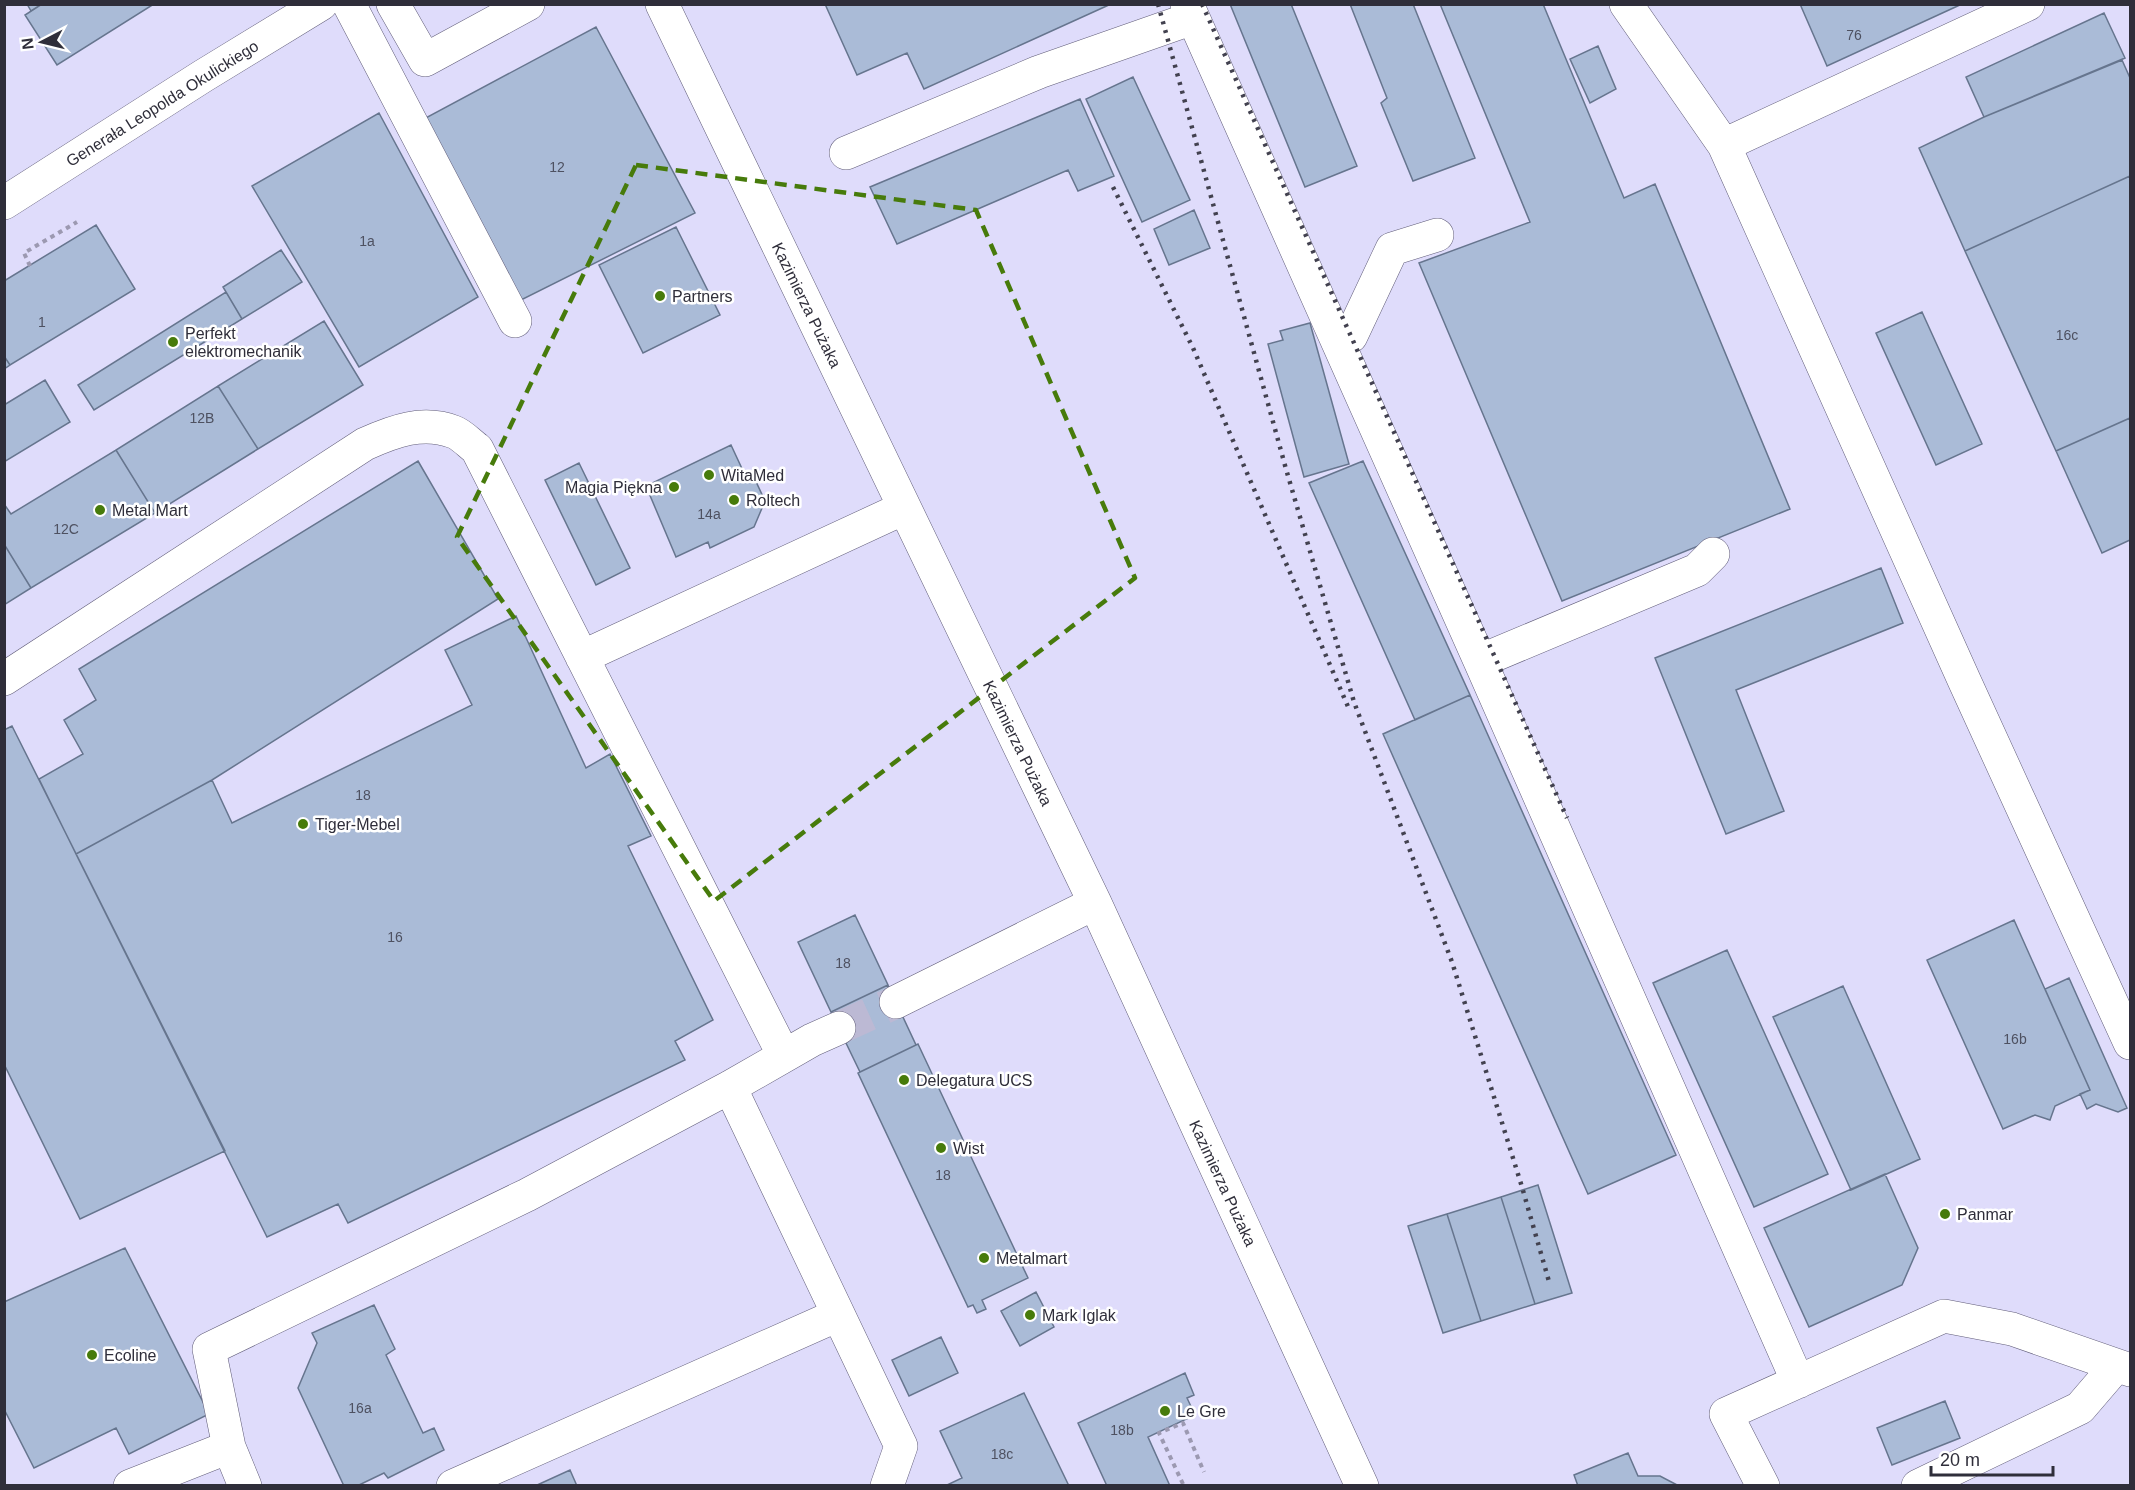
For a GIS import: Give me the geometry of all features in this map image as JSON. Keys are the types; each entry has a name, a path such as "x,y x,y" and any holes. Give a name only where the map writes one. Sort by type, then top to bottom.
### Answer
{"street":[{"name":"Generała Leopolda Okulickiego","path":"4,202 321,4"},
{"path":"349,4 516,321"},
{"path":"393,4 425,60 528,4"},
{"name":"Kazimierza Pużaka","path":"662,4 1095,903 1362,1485"},
{"path":"1626,4 1724,145 2130,1043"},
{"path":"1724,145 2028,4"},
{"path":"846,153 1190,11 1339,342 1798,1382"},
{"path":"1339,342 1351,336 1392,249 1437,235"},
{"path":"4,679 365,444 393,431 426,426 456,433 477,449 784,1056"},
{"path":"582,657 904,508"},
{"path":"1480,661 1697,570 1713,554"},
{"path":"896,1002 1095,903"},
{"path":"245,1485 229,1447 209,1349 527,1195 838,1028"},
{"path":"730,1087 901,1446 887,1485"},
{"path":"453,1485 838,1315"},
{"path":"1763,1485 1726,1414 1944,1316 2012,1329 2123,1368 2080,1408 1918,1485"},
{"path":"130,1485 229,1447"}],"path":[{"path":"30,266 24,253 76,222"},
{"path":"1183,1484 1159,1433 1183,1423 1204,1472"}],"highlighted area":[{"path":"636,165 976,210 1135,578 714,901 457,537"}],"building":[{"path":"27,4 42,4 31,11"},
{"path":"42,4 154,4 57,65 25,15"},
{"path":"825,4 1111,4 924,89 907,53 857,75"},
{"path":"1230,4 1291,4 1357,166 1305,187"},
{"path":"1350,4 1413,4 1475,158 1413,181 1381,103 1387,98"},
{"path":"1440,4 1543,4 1624,198 1655,184 1790,509 1562,601 1419,263 1530,222"},
{"path":"1800,4 1962,4 1827,66"},
{"path":"2104,13 2125,58 1984,117 1966,77"},
{"path":"596,27 695,213 517,302 420,121"},
{"path":"1598,46 1616,89 1590,103 1570,59"},
{"path":"2122,60 2130,78 2130,176 1965,251 1919,148 1984,117"},
{"path":"1133,77 1190,200 1142,222 1086,99"},
{"path":"1080,99 1114,176 1078,191 1068,170 897,244 870,187"},
{"path":"379,113 478,297 359,367 252,186"},
{"path":"2130,176 2130,418 2056,451 1965,251"},
{"path":"1194,210 1210,248 1169,265 1154,229"},
{"path":"96,225 135,289 10,365 4,356 4,281"},
{"path":"676,227 720,315 643,353 599,265"},
{"path":"281,250 302,282 242,319 223,287"},
{"path":"226,292 242,319 94,410 78,385"},
{"path":"1922,312 1982,444 1936,465 1876,333"},
{"path":"324,321 363,385 258,449 218,386"},
{"path":"1310,323 1349,464 1304,477 1268,344 1283,340 1280,331"},
{"path":"4,356 10,365 4,369"},
{"path":"45,380 70,422 4,462 4,405"},
{"path":"218,386 258,449 155,513 116,450"},
{"path":"2130,418 2130,540 2102,553 2056,451"},
{"path":"731,445 745,475 752,473 765,501 754,527 710,548 708,542 676,557 646,486"},
{"path":"116,450 155,513 31,588 4,544 4,504 11,514"},
{"path":"418,461 498,599 212,780 76,854 39,779 83,754 64,720 96,700 79,669"},
{"path":"1363,461 1470,695 1415,720 1309,483"},
{"path":"579,463 630,568 596,585 545,480"},
{"path":"4,544 31,588 4,605"},
{"path":"1881,568 1903,623 1736,690 1784,811 1726,834 1655,658"},
{"path":"516,616 586,768 610,754 651,836 628,846 713,1020 675,1041 685,1060 348,1223 338,1204 267,1237 76,854 212,780 232,823 472,705 445,650"},
{"path":"1470,695 1676,1155 1588,1194 1383,734"},
{"path":"12,726 225,1151 80,1219 4,1064 4,730"},
{"path":"855,915 888,985 831,1012 798,942"},
{"path":"2014,920 2090,1090 2055,1106 2050,1120 2035,1115 2003,1129 1927,960"},
{"path":"1727,950 1828,1174 1754,1207 1653,983"},
{"path":"2069,978 2127,1108 2118,1112 2096,1104 2087,1109 2080,1094 2090,1090 2045,989"},
{"path":"888,985 916,1045 860,1072 831,1012"},
{"path":"1843,986 1920,1159 1851,1190 1773,1017"},
{"path":"918,1044 1028,1278 982,1300 986,1309 977,1313 973,1305 968,1307 858,1073"},
{"path":"1885,1174 1918,1248 1902,1285 1809,1327 1764,1228"},
{"path":"1538,1185 1572,1293 1535,1304 1501,1197"},
{"path":"1501,1197 1535,1304 1481,1321 1447,1214"},
{"path":"1447,1214 1481,1321 1443,1333 1408,1226"},
{"name":"Ecoline","path":"125,1248 209,1414 129,1454 116,1428 34,1468 4,1409 4,1302"},
{"path":"1036,1292 1054,1327 1020,1346 1001,1311"},
{"path":"374,1305 395,1349 386,1355 423,1433 434,1428 444,1450 388,1478 384,1473 357,1486 344,1486 298,1388 317,1343 312,1333"},
{"path":"941,1337 958,1373 909,1396 892,1360"},
{"path":"1185,1373 1194,1395 1187,1398 1195,1415 1148,1437 1170,1486 1107,1486 1078,1423"},
{"path":"1024,1393 1069,1486 945,1486 962,1478 940,1431"},
{"path":"1945,1401 1960,1438 1892,1465 1877,1428"},
{"path":"1628,1453 1638,1476 1660,1476 1679,1486 1578,1486 1574,1475"},
{"path":"570,1470 577,1486 535,1486"}],"tunnel":[{"path":"839,1028 896,1002"}],"railway":[{"path":"1158,4 1286,469 1354,702 1452,962 1550,1285"},
{"path":"1202,4 1567,818"},
{"path":"1113,187 1193,348 1349,709"}],"place":[{"name":"Partners","path":"660,296"},
{"name":"Perfekt elektromechanik","path":"173,342"},
{"name":"WitaMed","path":"709,475"},
{"name":"Magia Piękna","path":"674,487"},
{"name":"Roltech","path":"734,500"},
{"name":"Metal Mart","path":"100,510"},
{"name":"Tiger-Mebel","path":"303,824"},
{"name":"Delegatura UCS","path":"904,1080"},
{"name":"Wist","path":"941,1148"},
{"name":"Panmar","path":"1945,1214"},
{"name":"Metalmart","path":"984,1258"},
{"name":"Mark Iglak","path":"1030,1315"},
{"name":"Ecoline","path":"92,1355"},
{"name":"Le Gre","path":"1165,1411"}]}
